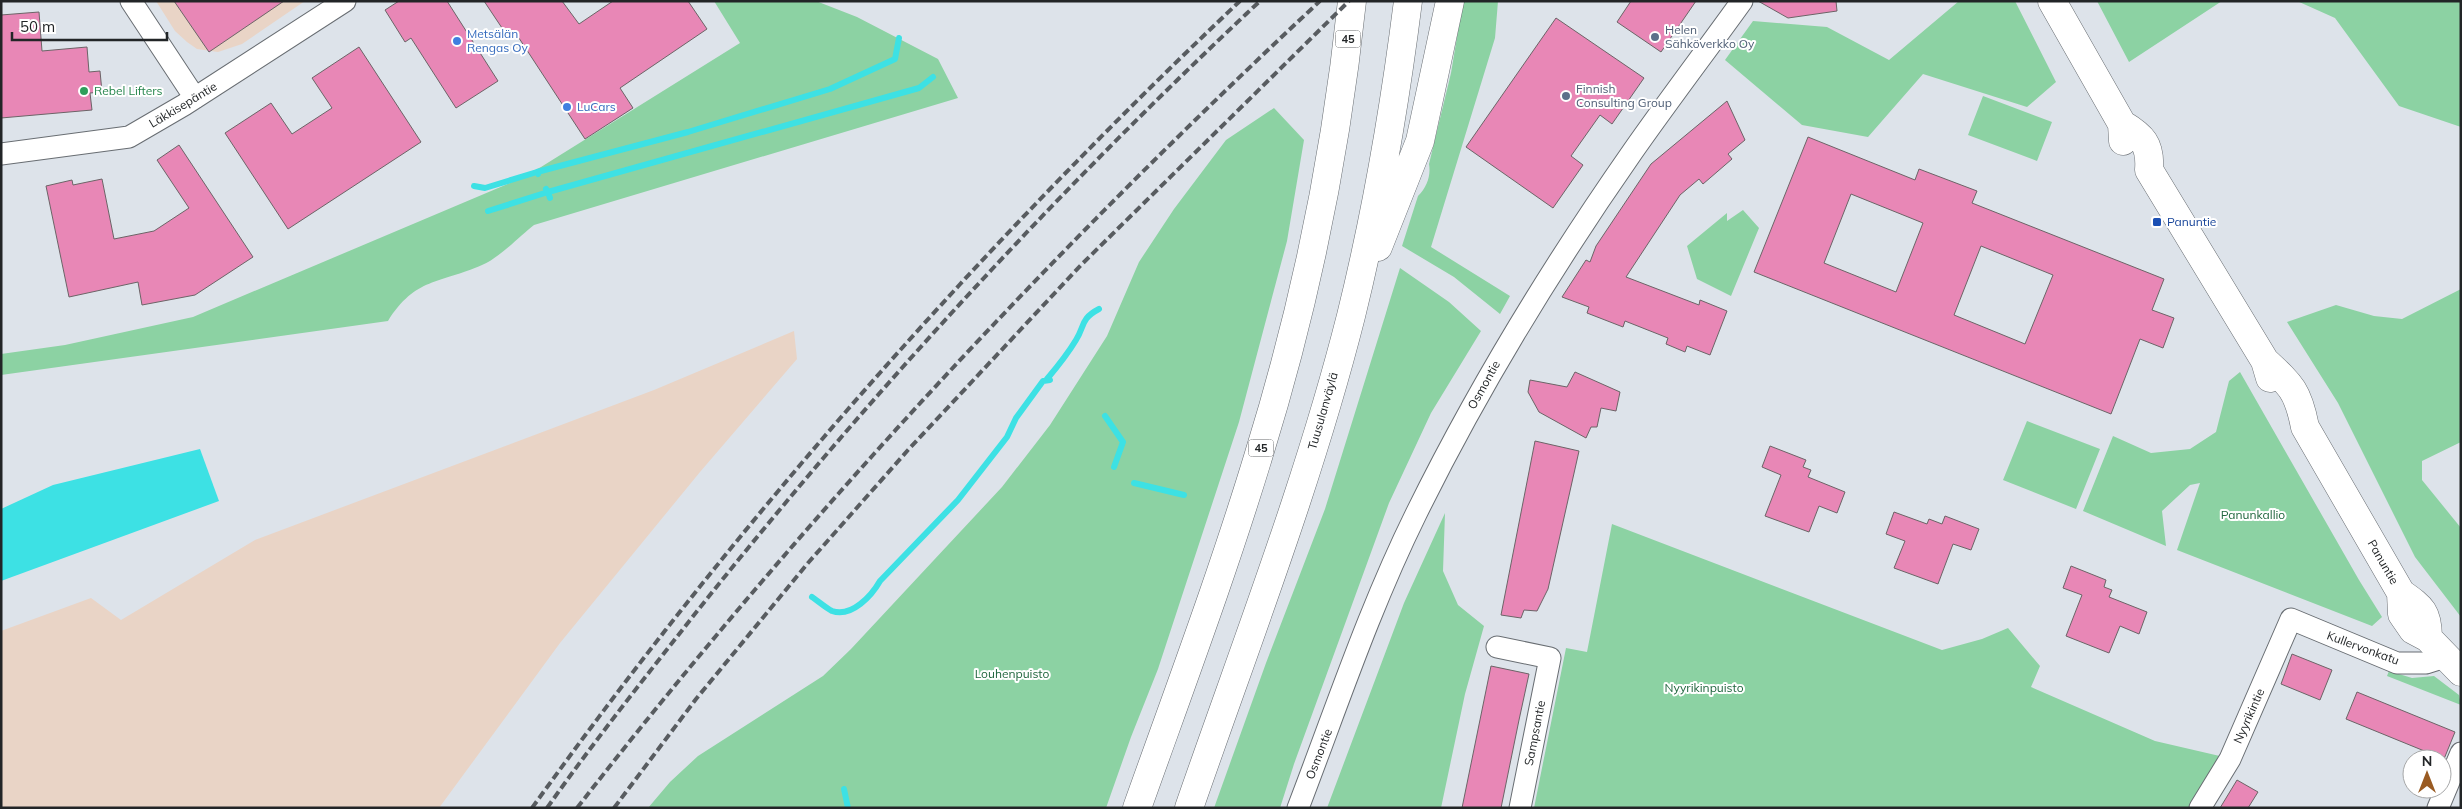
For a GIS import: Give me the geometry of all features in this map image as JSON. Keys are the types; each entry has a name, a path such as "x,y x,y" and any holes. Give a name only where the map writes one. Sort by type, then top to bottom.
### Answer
{"main road":[{"name":"45","path":"1137,808 1198,638 1260,453 1305,285 1331,162 1344,76 1352,1"},
{"name":"Panuntie","path":"2052,1 2122,124 2123,143 2134,164 2149,170 2265,360 2290,384 2301,404 2305,427 2401,593 2418,605 2424,612 2445,656"},
{"path":"1351,316 1420,141 1449,6"},
{"name":"Tuusulanväylä","path":"1189,808 1306,470 1351,316 1382,164 1407,13"}],"street":[{"path":"131,1 195,98"},
{"name":"Läkkisepäntie","path":"1,154 129,137 195,98 344,1"},
{"name":"Osmontie","path":"1298,808 1377,600 1415,515 1463,424 1512,336 1547,280 1632,152 1742,1"},
{"name":"Kullervonkatu","path":"2291,619 2397,663 2426,663 2445,656"},
{"name":"Nyyrikintie","path":"2200,808 2230,759 2291,619"},
{"name":"Sampsantie","path":"1497,647 1550,658 1520,808"},
{"path":"2438,808 2461,753"}],"shaded area":[{"path":"156,1 305,1 242,44 218,52 197,49 187,42 175,31"},
{"path":"794,331 797,359 700,472 560,643 439,808 1,808 1,631 91,598 121,620 255,540 654,390"}],"green space":[{"path":"714,1 816,1 857,17 938,59 958,98 534,225 489,262 429,284 408,296 388,321 1,375 1,354 65,345 193,317 510,183 541,167 740,43"},
{"path":"1463,1 1498,1 1495,38 1431,247 1510,296 1500,314 1454,277 1402,246 1418,196 1424,189 1429,177 1429,164 1451,73"},
{"path":"1959,1 2015,1 2056,82 2027,107 1923,74 1868,137 1802,125 1725,60 1753,21 1827,27 1889,60"},
{"path":"2097,1 2222,1 2129,62"},
{"path":"2297,1 2461,1 2461,127 2399,106 2335,18"},
{"path":"1983,96 2052,122 2037,161 1968,135"},
{"name":"Louhenpuisto","path":"1274,108 1304,140 1287,241 1239,422 1158,669 1106,808 648,808 670,782 698,756 823,676 851,649 1002,487 1050,425 1107,336 1139,262 1174,209 1226,140"},
{"path":"1743,210 1759,228 1731,296 1697,279 1687,246 1727,213 1727,221"},
{"path":"1400,268 1449,302 1481,331 1431,413 1389,503 1294,764 1280,808 1214,808 1266,663 1325,509"},
{"path":"2461,289 2461,442 2422,461 2422,480 2461,528 2461,617 2415,557 2338,403 2287,322 2336,305 2374,316 2402,319"},
{"name":"Panunkallio","path":"2240,372 2382,617 2372,626 2177,550 2200,483 2190,485 2162,511 2166,546 2083,511 2113,436 2151,453 2190,449 2216,432 2229,381"},
{"path":"2027,421 2100,449 2076,509 2003,480"},
{"path":"1445,513 1443,571 1458,605 1484,626 1465,694 1441,808 1327,808 1404,603"},
{"name":"Nyyrikinpuisto","path":"1612,524 1942,650 1982,639 2008,628 2040,666 2031,687 2155,741 2224,757 2190,808 1534,808 1566,648 1587,652"},
{"path":"2389,671 2412,678 2434,676 2459,695 2461,705 2387,676"}],"water":[{"path":"200,449 219,501 1,581 1,509 53,485"}],"building":[{"path":"174,1 284,1 209,52"},
{"path":"399,1 447,1 498,81 456,108 411,38 405,42 385,10"},
{"path":"484,1 562,1 579,24 613,1 688,1 707,29 620,88 633,108 585,139 515,32 508,37"},
{"name":"Helen Sähköverkko Oy","path":"1631,1 1696,1 1661,52 1617,22"},
{"path":"1758,1 1836,1 1837,11 1788,18"},
{"path":"39,12 42,51 87,47 89,72 100,71 102,92 90,93 92,110 1,118 1,15"},
{"name":"Finnish Consulting Group","path":"1556,18 1644,78 1612,124 1600,115 1571,156 1583,165 1553,208 1466,147"},
{"path":"359,47 421,142 288,229 225,133 271,103 292,134 332,108 312,78"},
{"path":"1727,101 1745,140 1728,154 1732,159 1703,184 1699,179 1680,195 1626,277 1699,305 1700,300 1727,311 1710,355 1687,346 1685,352 1666,344 1668,338 1625,321 1623,327 1587,313 1589,307 1562,297 1586,260 1590,262 1596,246 1651,164"},
{"path":"1808,137 1915,180 1919,169 1977,191 1972,203 2164,279 2152,310 2174,318 2163,348 2140,339 2111,414 1754,272","holes":["1851,194 1923,223 1896,292 1824,263","1981,246 2053,275 2025,344 1954,315"]},
{"path":"179,145 253,257 195,295 142,305 138,282 69,297 46,186 72,180 73,185 102,179 114,239 154,231 189,208 157,160"},
{"path":"1575,372 1620,392 1616,411 1601,408 1597,427 1591,427 1586,438 1539,412 1528,392 1530,380 1567,387"},
{"path":"1535,441 1579,451 1548,589 1537,611 1524,610 1521,618 1501,615"},
{"path":"1770,446 1806,460 1803,467 1811,470 1808,477 1845,492 1837,513 1819,506 1809,532 1765,516 1781,475 1762,467"},
{"path":"1894,512 1927,524 1929,519 1942,524 1945,516 1979,529 1971,550 1953,544 1938,584 1894,568 1905,541 1886,534"},
{"path":"2071,566 2106,580 2104,587 2112,590 2109,597 2147,612 2139,634 2120,626 2109,653 2066,636 2082,595 2063,588"},
{"path":"2292,654 2332,670 2320,700 2281,684"},
{"path":"1491,666 1529,674 1501,808 1462,808"},
{"path":"2357,692 2455,732 2448,749 2420,749 2346,719"},
{"path":"2237,780 2258,792 2248,808 2220,808"}],"waterway":[{"path":"537,172 688,132 830,89 895,59 899,38"},
{"path":"546,189 548,192 919,88 933,77"},
{"path":"474,186 485,188 537,172 538,174"},
{"path":"488,211 548,192 550,198"},
{"path":"1047,379 1073,345 1086,320 1099,309"},
{"path":"812,597 832,611 847,611 861,604 880,581 958,500 1007,437 1016,418 1043,381 1050,380"},
{"path":"1105,416 1123,442 1114,467"},
{"path":"1134,483 1184,495"},
{"path":"844,789 848,808"}],"railway":[{"path":"532,808 694,594 779,490 867,388 1049,190 1240,1"},
{"path":"547,808 602,733 698,610 830,450 898,372 968,295 1111,146 1260,1"},
{"path":"577,808 750,595 932,390 1122,192 1320,1"},
{"path":"614,808 696,699 808,563 908,450 1081,265 1349,1"}],"place":[{"name":"Helen Sähköverkko Oy","path":"1655,37"},
{"name":"Metsälän Rengas Oy","path":"457,41"},
{"name":"Rebel Lifters","path":"84,91"},
{"name":"Finnish Consulting Group","path":"1566,96"},
{"name":"LuCars","path":"567,107"},
{"name":"Panuntie","path":"2157,222"}]}
